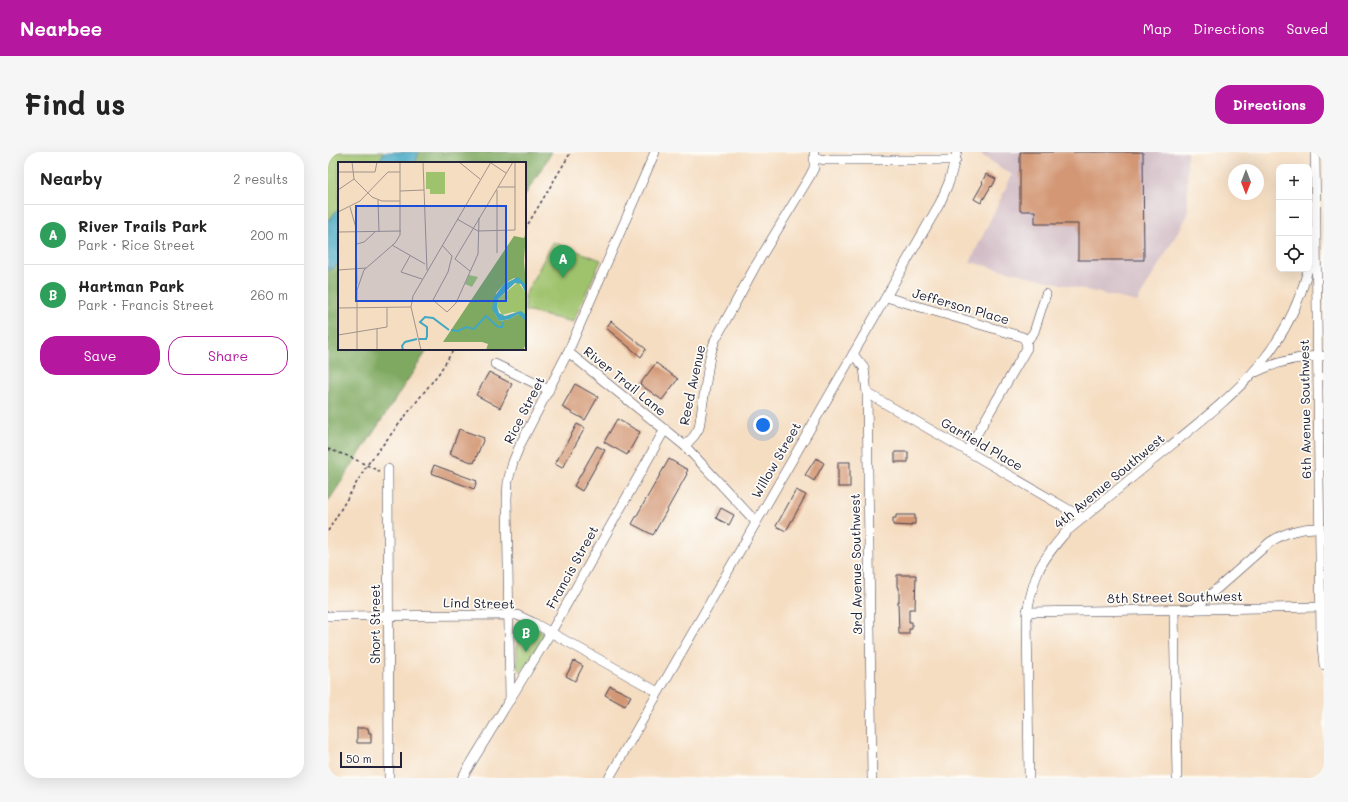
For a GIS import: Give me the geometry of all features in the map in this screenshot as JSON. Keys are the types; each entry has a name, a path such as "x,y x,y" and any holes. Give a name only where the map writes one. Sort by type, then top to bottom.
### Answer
{"street":[{"name":"Rice Street","path":"510,700 507,499 508,481 513,462 520,445 568,352 655,152"},
{"name":"6th Avenue Southwest","path":"1314,152 1321,356 1319,528 1322,607 1321,636 1324,665"},
{"path":"814,155 826,160 957,156"},
{"name":"Reed Avenue","path":"685,446 699,428 710,356 715,340 756,265 810,176 814,168 814,155"},
{"name":"Willow Street","path":"609,778 940,203 949,182 957,156"},
{"path":"1312,252 1316,225"},
{"name":"4th Avenue Southwest","path":"1029,778 1027,612 1039,568 1051,549 1066,532 1224,402 1252,374 1270,352 1284,329 1296,305 1307,272"},
{"path":"967,451 1027,348 1026,342 1034,332 1046,294"},
{"name":"Jefferson Place","path":"886,297 1023,337 1026,342"},
{"name":"River Trail Lane","path":"568,352 685,446"},
{"name":"3rd Avenue Southwest","path":"853,354 864,368 867,393 872,778"},
{"path":"1252,374 1268,366 1285,361 1321,356"},
{"path":"495,364 549,390"},
{"name":"Garfield Place","path":"867,393 1083,518"},
{"name":"Francis Street","path":"462,778 551,632 665,430"},
{"path":"685,446 756,522"},
{"name":"Short Street","path":"388,472 389,778"},
{"path":"1193,610 1270,542 1281,535 1294,530 1319,528"},
{"name":"8th Street Southwest","path":"1027,612 1322,607"},
{"path":"1174,610 1177,778"},
{"name":"Lind Street","path":"328,616 516,615 525,618 551,632 658,692"}],"path":[{"path":"526,227 571,152"},
{"path":"328,531 367,465 439,373 453,350"},
{"path":"328,449 388,472"}],"shaded area":[{"path":"977,152 1187,152 1188,215 1137,302 970,262 1012,175"}],"green space":[{"path":"328,152 384,152 379,162 338,162 338,209 328,221"},
{"path":"419,152 552,152 526,193 526,162 415,162"},
{"path":"553,242 601,260 573,322 526,311 526,293"},
{"path":"338,264 338,350 427,350 328,502 328,271"},
{"path":"522,622 542,632 544,638 520,672 517,666 517,625 518,623"}],"water":[{"path":"384,152 419,152 415,162 379,162"},
{"path":"338,209 338,264 328,271 328,221"}],"building":[{"path":"1020,152 1143,152 1144,260 1078,260 1078,224 1035,224 1035,211 1020,211"},
{"path":"986,174 996,179 981,203 974,199"},
{"path":"611,321 646,349 641,357 606,328"},
{"path":"656,363 678,379 662,400 640,384"},
{"path":"489,372 512,384 500,408 476,395"},
{"path":"575,384 598,397 585,420 562,407"},
{"path":"617,419 640,432 627,455 604,442"},
{"path":"577,424 585,428 562,468 555,464"},
{"path":"459,429 484,438 474,463 450,454"},
{"path":"597,446 605,450 582,491 574,486"},
{"path":"895,452 908,452 908,462 895,462"},
{"path":"816,458 824,463 814,481 805,475"},
{"path":"669,459 688,470 653,535 632,524"},
{"path":"838,462 850,462 850,487 838,487"},
{"path":"434,465 477,481 474,489 431,473"},
{"path":"796,490 806,495 786,531 776,526"},
{"path":"721,508 734,515 729,525 716,518"},
{"path":"896,515 915,515 915,524 911,524 911,526 893,525 893,518 896,518"},
{"path":"897,575 916,575 915,609 909,609 909,622 912,622 912,629 909,629 909,634 899,634 899,587 897,587"},
{"path":"574,661 583,666 575,681 566,676"},
{"path":"610,686 631,696 625,706 605,695"},
{"path":"357,728 368,728 369,733 371,733 371,743 357,743"}],"place":[{"name":"River Trails Park","path":"563,278"},
{"name":"Hartman Park","path":"526,652"}]}
